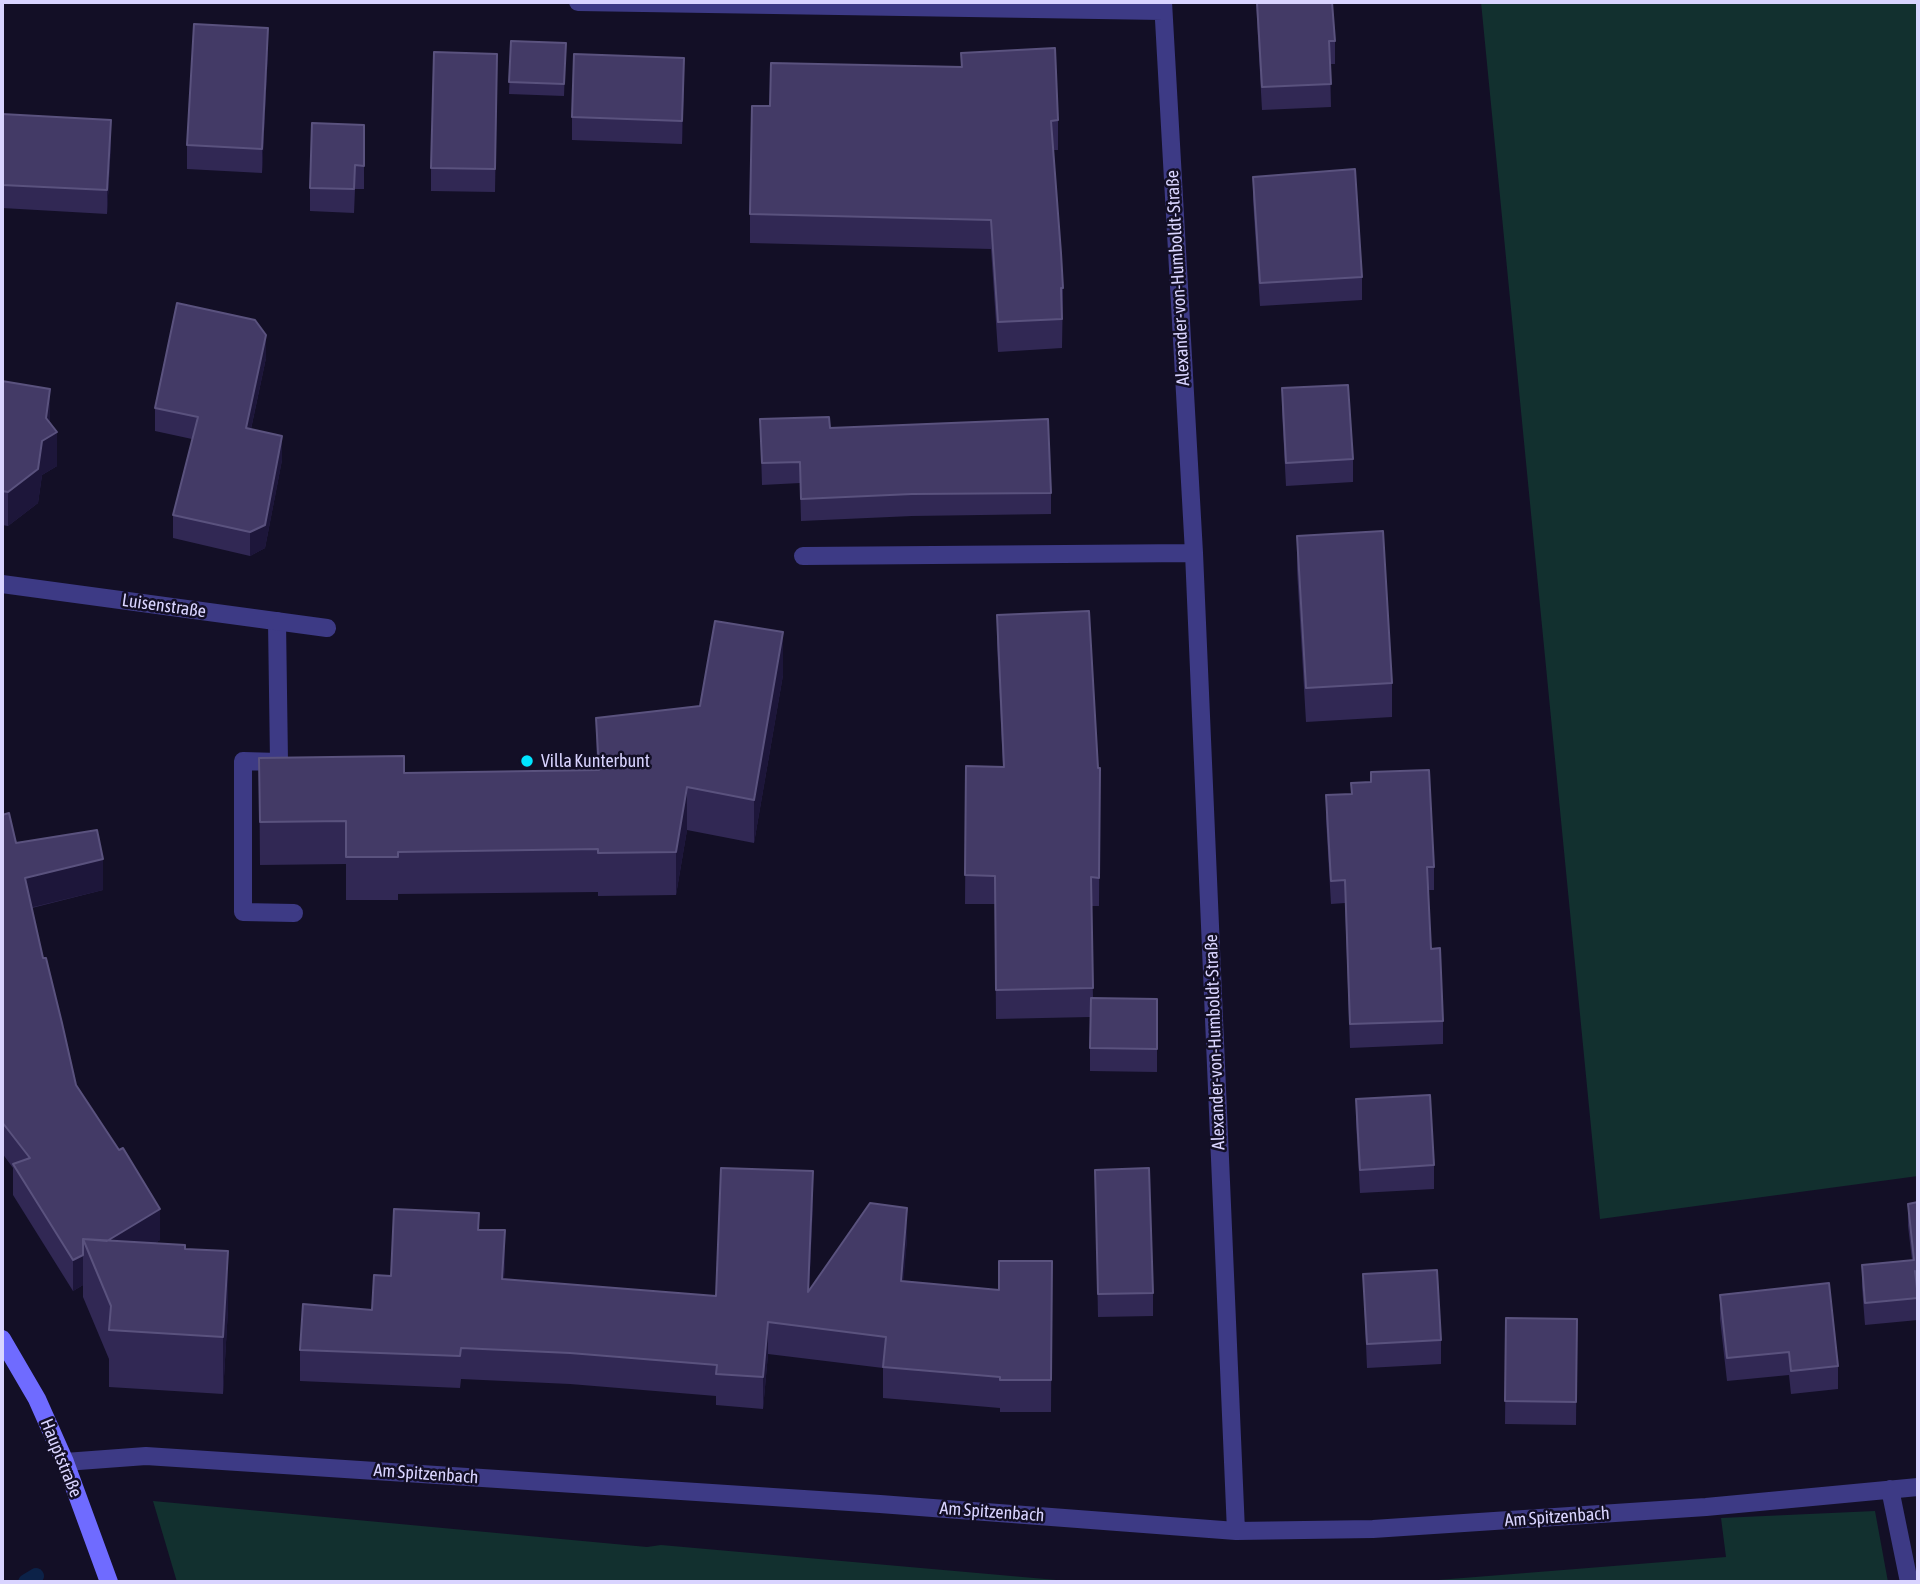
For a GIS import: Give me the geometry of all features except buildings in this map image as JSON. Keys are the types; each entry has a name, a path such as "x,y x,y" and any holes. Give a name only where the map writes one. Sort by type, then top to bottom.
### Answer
{"main road":[{"name":"Hauptstraße","path":"2,1339 37,1399 65,1462 109,1582"}],"street":[{"path":"578,2 1163,6"},
{"name":"Alexander-von-Humboldt-Straße","path":"1163,6 1194,553 1236,1531"},
{"path":"803,556 1194,553"},
{"name":"Luisenstraße","path":"2,584 327,628"},
{"path":"277,621 279,762 243,761 243,912 293,913"},
{"name":"Am Spitzenbach","path":"65,1462 146,1456 880,1504 1236,1531 1387,1528 1706,1507 1918,1487"},
{"path":"1890,1489 1909,1582"}],"green space":[{"path":"1481,2 1918,2 1918,1176 1600,1219"},
{"path":"153,1501 647,1547 661,1545 1079,1582 177,1582"},
{"path":"1875,1511 1888,1582 1413,1582 1726,1557 1721,1518"}],"waterway":[{"path":"26,1582 36,1576"}],"place":[{"name":"Villa Kunterbunt","path":"527,761"}]}
